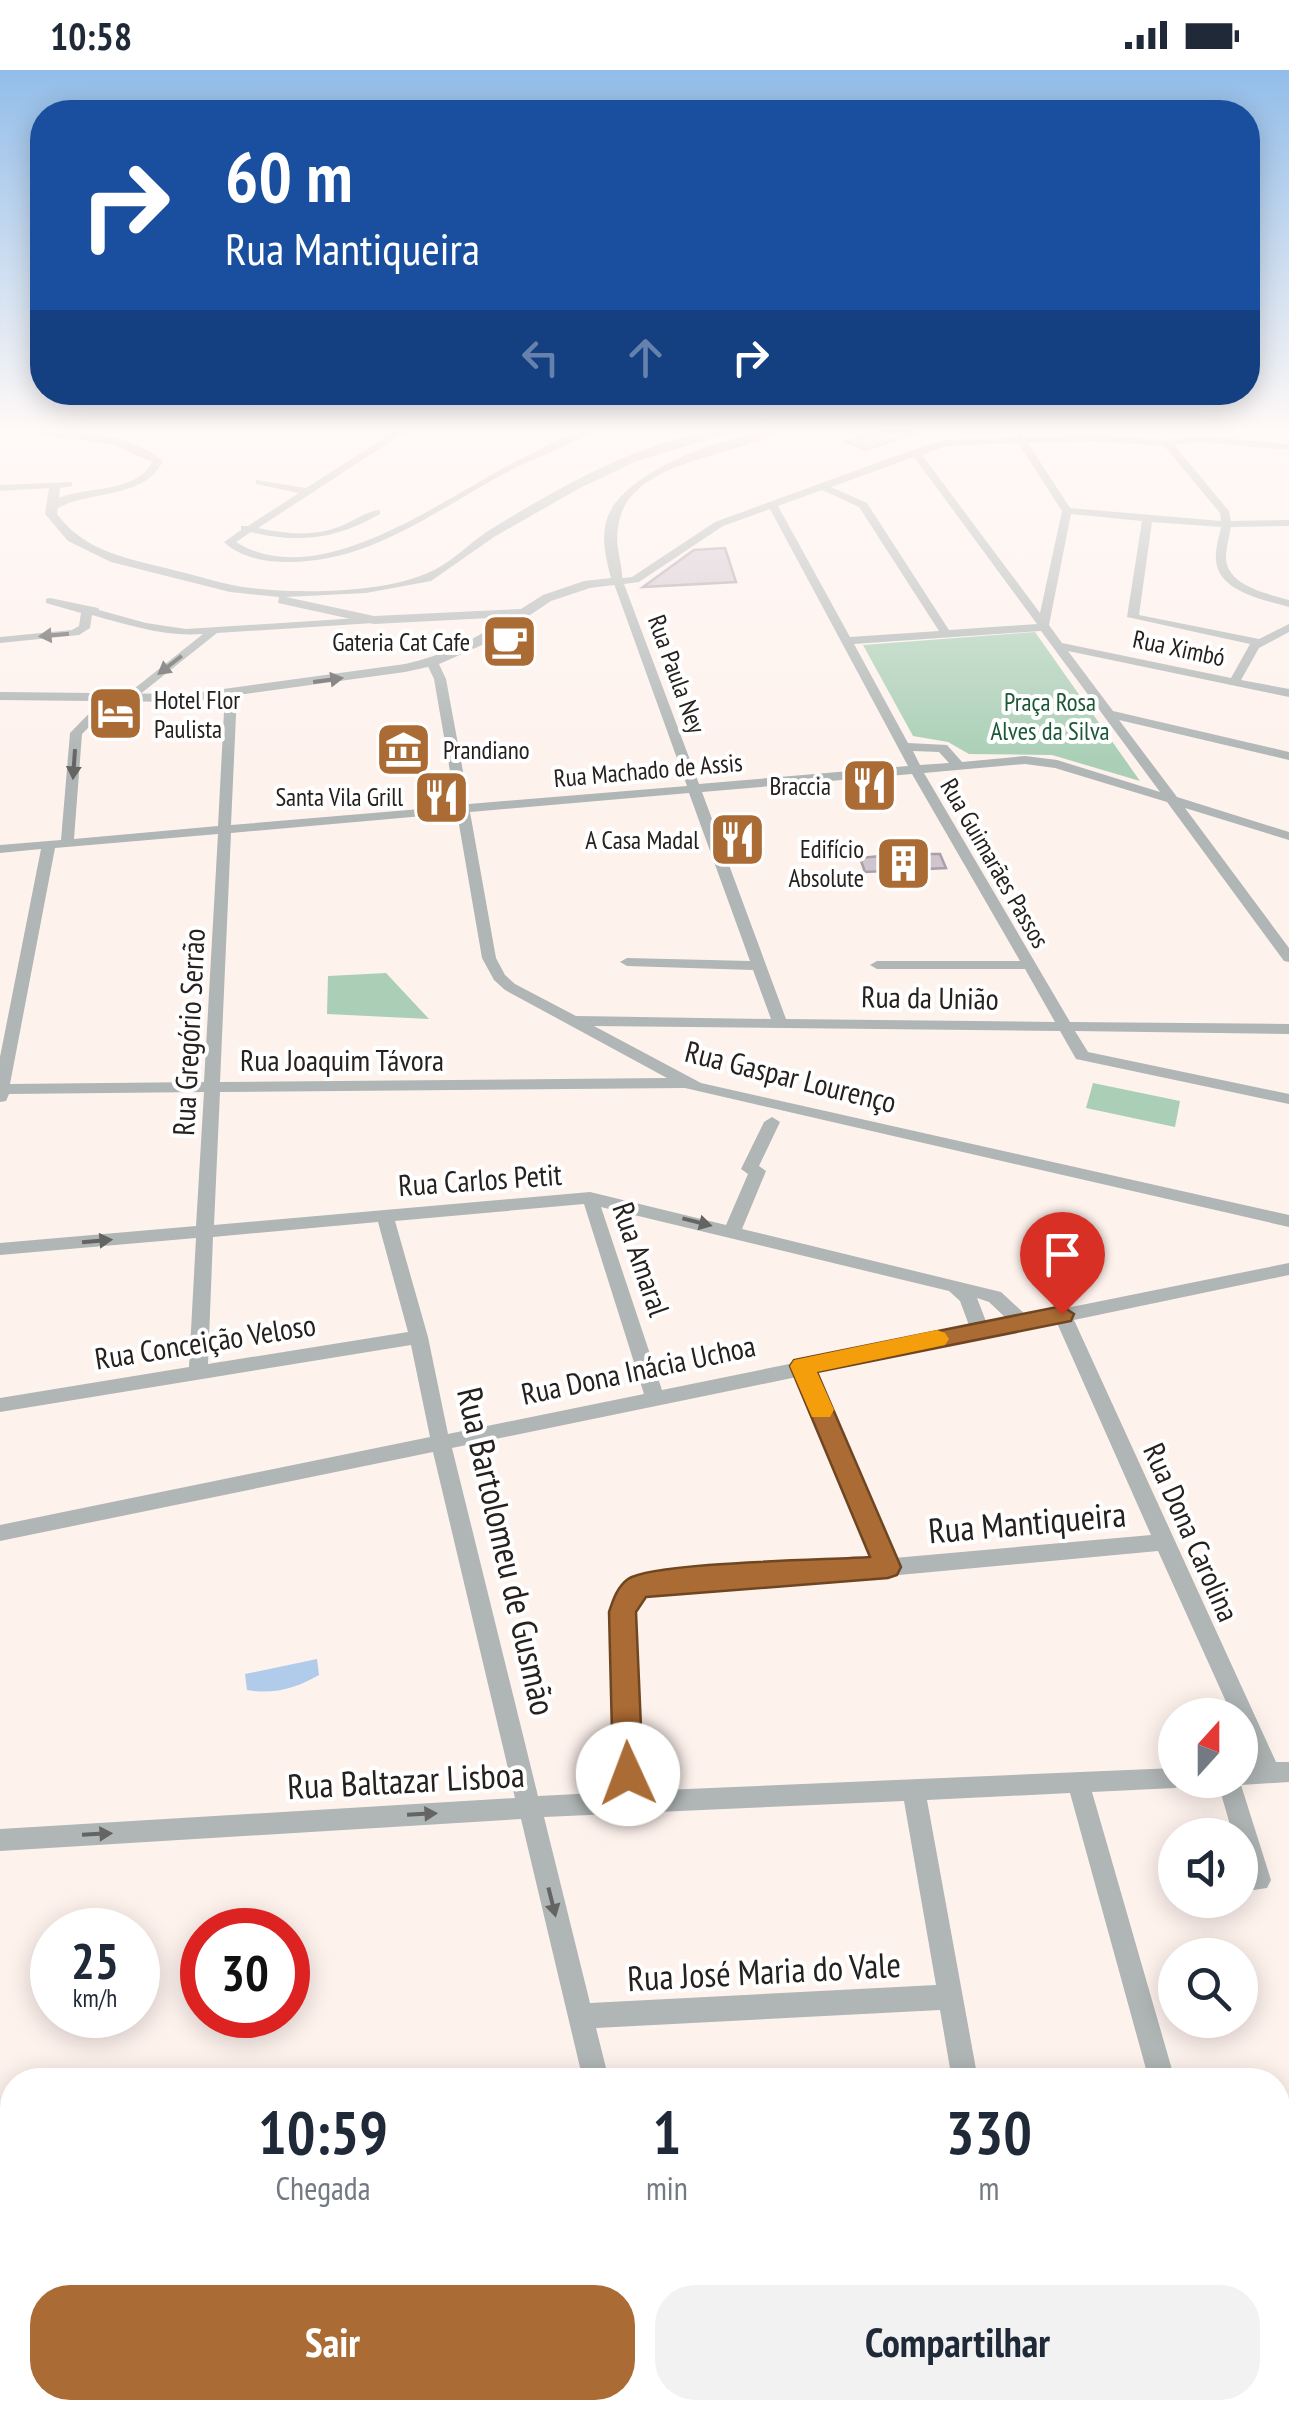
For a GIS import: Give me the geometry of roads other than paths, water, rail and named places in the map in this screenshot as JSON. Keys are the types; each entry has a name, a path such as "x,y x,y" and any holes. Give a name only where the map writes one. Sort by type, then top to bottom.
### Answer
{"street":[{"path":"81,542 94,551 374,620"},
{"path":"230,542 231,546 264,557 312,558 352,551 373,542"},
{"path":"251,592 377,587 428,578 484,542"},
{"path":"0,696 130,699 231,693 432,662 498,632 523,613 568,590 618,581 611,542"},
{"name":"Rua Paula Ney","path":"689,542 635,580 618,581 780,1023"},
{"name":"Rua Guimarães Passos","path":"792,542 1026,965 1082,1056 1289,1099"},
{"path":"887,542 946,634"},
{"path":"982,542 1289,958"},
{"path":"1044,626 1061,542"},
{"path":"1144,542 1133,617 1260,643"},
{"path":"1225,542 1221,564 1224,573 1250,590 1289,604"},
{"path":"1028,603 1040,601 1050,592"},
{"path":"50,600 146,626 212,633 490,612 523,613"},
{"path":"0,640 74,634 84,628 87,612 94,610"},
{"path":"846,641 1044,626"},
{"path":"1234,682 1260,643 1289,626"},
{"path":"130,699 212,633"},
{"name":"Rua Ximbó","path":"1059,646 1289,693"},
{"name":"Rua Gaspar Lourenço","path":"432,662 440,679 492,967 510,986 683,1083 1289,1221"},
{"name":"Rua Gregório Serrão","path":"198,1373 231,693"},
{"path":"68,842 76,733 110,699"},
{"path":"1106,713 1289,756"},
{"path":"905,747 943,748 958,765"},
{"name":"Rua Machado de Assis","path":"0,848 958,765 1042,761 1289,836"},
{"path":"0,1092 49,844"},
{"path":"627,962 759,966"},
{"path":"876,966 1026,965"},
{"name":"Rua da União","path":"570,1021 1289,1028"},
{"name":"Rua Joaquim Távora","path":"0,1092 683,1083"},
{"path":"732,1231 758,1172 749,1169 772,1122"},
{"name":"Rua Carlos Petit","path":"0,1250 590,1198 995,1297 1021,1321"},
{"name":"Rua Amaral","path":"590,1198 655,1396"},
{"name":"Rua Bartolomeu de Gusmão","path":"384,1214 420,1337 440,1440 593,2068"},
{"name":"Rua Dona Inácia Uchoa","path":"0,1533 1289,1269"},
{"path":"955,1286 976,1312 980,1330"},
{"name":"Rua Dona Carolina","path":"1062,1314 1163,1542 1279,1773"},
{"name":"Rua Conceição Veloso","path":"0,1405 420,1337"},
{"path":"802,1366 888,1567"},
{"name":"Rua Mantiqueira","path":"629,1803 622,1612 638,1587 666,1581 888,1567 1163,1542"},
{"name":"Rua Baltazar Lisboa","path":"0,1840 529,1808 1158,1779"},
{"path":"1078,1782 1159,2068"},
{"path":"914,1790 963,2068"},
{"name":"Rua José Maria do Vale","path":"581,2016 951,1997"}],"water":[{"path":"317,1659 319,1675 302,1684 275,1691 247,1690 245,1674"}],"place":[{"name":"Gateria Cat Cafe","path":"509,642"},
{"name":"Hotel Flor Paulista","path":"115,714"},
{"name":"Prandiano","path":"404,750"},
{"name":"Braccia","path":"870,786"},
{"name":"Santa Vila Grill","path":"442,797"},
{"name":"A Casa Madal","path":"738,840"},
{"name":"Edifício Absolute","path":"903,863"}],"park label":[{"name":"Praça Rosa Alves da Silva","path":"1050,716"}]}
